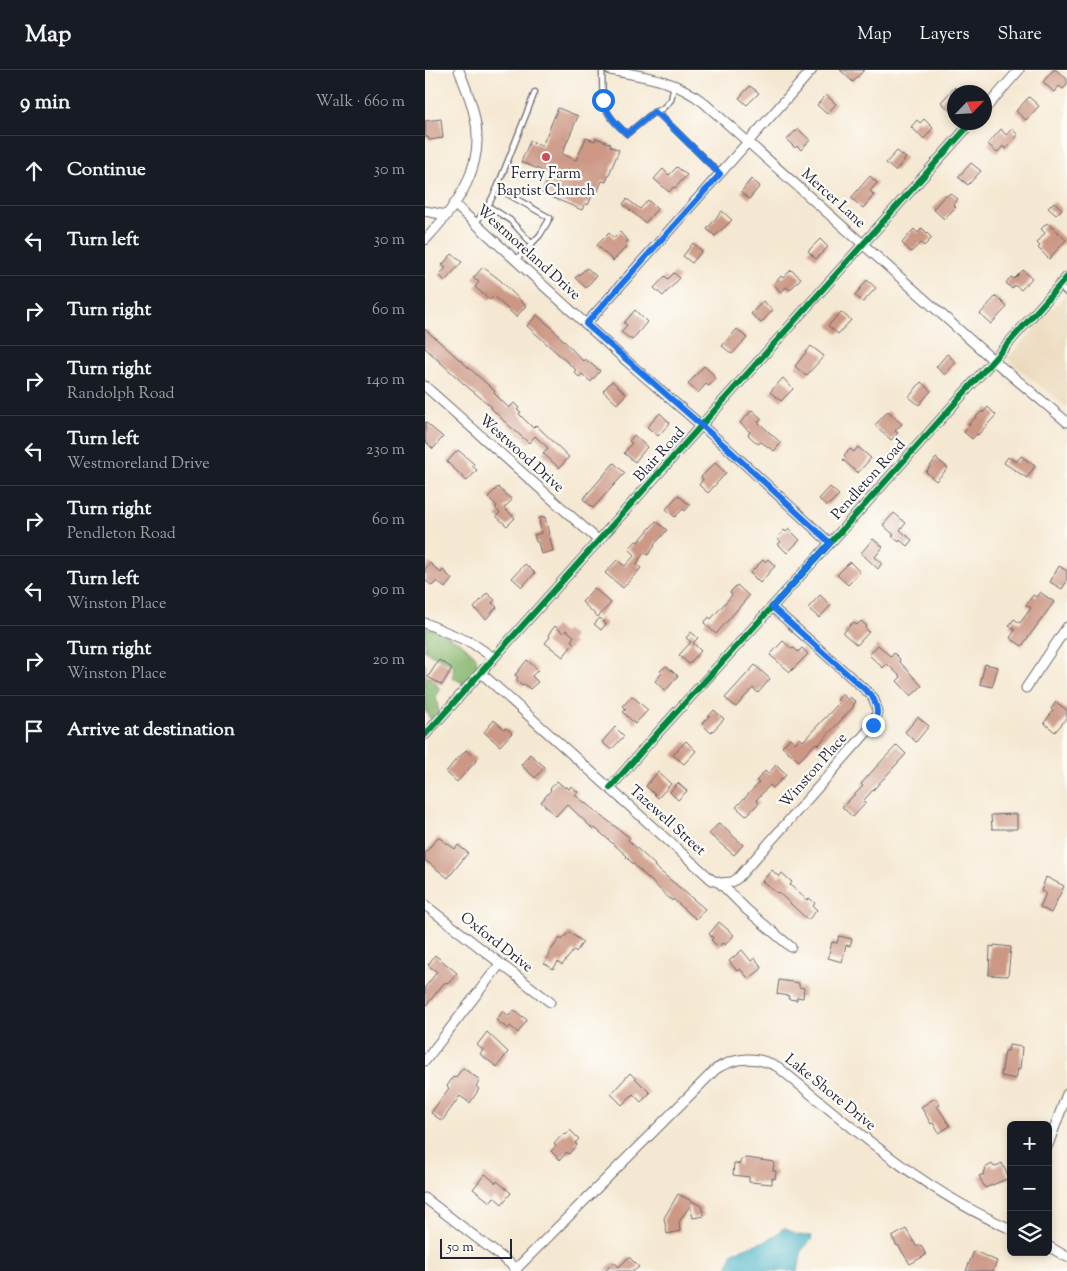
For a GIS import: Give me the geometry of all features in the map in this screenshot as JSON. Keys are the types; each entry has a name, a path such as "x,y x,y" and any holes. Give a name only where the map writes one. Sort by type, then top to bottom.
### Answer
{"street":[{"path":"425,240 446,215 469,182 476,158 478,144 475,114 459,70"},
{"name":"Mercer Lane","path":"610,70 663,80 691,92 993,360 1067,422"},
{"path":"586,324 812,70"},
{"path":"992,101 1019,70"},
{"name":"Blair Road","path":"425,736 965,130"},
{"name":"Westmoreland Drive","path":"454,204 830,543"},
{"path":"425,212 446,215"},
{"name":"Pendleton Road","path":"610,788 1067,277"},
{"name":"Westwood Drive","path":"425,386 599,541"},
{"name":"Winston Place","path":"720,883 732,882 738,878 873,725 878,712 872,696 772,607"},
{"path":"425,623 472,644 494,658"},
{"path":"1026,688 1067,627"},
{"name":"Tazewell Street","path":"481,673 712,880 720,883 747,910 791,947"},
{"name":"Oxford Drive","path":"425,905 550,1002"},
{"path":"425,1061 500,964"},
{"name":"Lake Shore Drive","path":"515,1270 717,1069 731,1062 747,1058 763,1060 778,1067 877,1148 918,1178 985,1218 1007,1227"},
{"path":"1052,1134 1067,1094"},
{"path":"425,1198 515,1270"},
{"path":"1052,1248 1067,1257"}],"lane":[{"path":"602,70 605,108 613,121 627,134 654,112 662,109 671,100 675,84"},
{"path":"475,224 488,206 497,188 535,92"},
{"path":"654,112 662,117 720,174"},
{"path":"497,188 550,218 540,235 515,261"},
{"path":"488,206 510,220 532,244"},
{"path":"1059,286 1067,293"}],"shaded area":[{"path":"1067,293 1067,407 1007,359"}],"green space":[{"path":"425,625 461,643 476,657 478,674 465,684 453,678 454,666 425,651"},
{"path":"425,664 426,676 436,683 440,690 436,697 439,713 430,719 425,710"}],"water":[{"path":"784,1228 798,1235 812,1236 811,1240 802,1250 798,1271 726,1271 733,1252 768,1240"}],"building":[{"path":"840,70 864,70 853,82"},
{"path":"1053,70 1056,70 1067,79 1067,85 1063,89 1059,86 1054,92 1043,82"},
{"path":"750,86 759,93 747,105 739,98"},
{"path":"826,95 836,104 827,114 817,105"},
{"path":"947,96 947,108 941,102"},
{"path":"1029,97 1039,106 1026,120 1016,111"},
{"name":"Ferry Farm Baptist Church","path":"558,108 578,116 562,154 576,160 586,138 595,141 596,138 611,144 610,146 619,150 606,182 602,181 596,195 593,194 588,205 585,203 582,210 542,193 550,174 521,162 530,141 542,146"},
{"path":"441,119 443,138 429,140 428,137 425,137 425,121"},
{"path":"924,119 933,128 924,139 911,127 917,120 920,123"},
{"path":"798,129 810,140 801,150 797,146 795,148 787,140"},
{"path":"1001,129 1006,135 1012,129 1018,135 1006,149 1003,146 997,153 988,144"},
{"path":"897,151 906,158 895,171 886,163"},
{"path":"971,163 981,171 968,185 958,177"},
{"path":"677,167 687,175 669,192 654,179 663,169 669,175"},
{"path":"870,176 877,183 870,191 874,195 863,208 851,198"},
{"path":"751,179 760,186 749,199 741,192"},
{"path":"950,193 958,199 953,205 956,207 944,219 933,209 945,195 947,196"},
{"path":"627,199 640,209 648,200 657,209 645,223 623,204"},
{"path":"1054,202 1062,209 1056,215 1048,208"},
{"path":"722,211 732,220 715,236 707,229"},
{"path":"1047,223 1066,240 1049,259 1038,248 1040,246 1037,243 1045,233 1041,229"},
{"path":"922,228 932,238 924,246 921,243 911,252 902,243 914,229 918,233"},
{"path":"620,232 628,241 625,244 627,246 613,261 597,245 609,233 614,238"},
{"path":"820,239 828,247 816,259 808,251"},
{"path":"693,243 702,251 692,263 683,256"},
{"path":"452,254 462,262 445,281 439,275 446,268 442,265"},
{"path":"483,267 500,280 526,306 516,317 494,296 490,300 475,287 479,282 473,278"},
{"path":"587,268 596,276 586,288 575,278"},
{"path":"791,270 801,278 790,290 786,287 781,293 774,284 781,276 783,278"},
{"path":"1023,270 1032,278 1021,290 1015,285 1012,289 1006,283 1011,277 1014,279"},
{"path":"674,273 680,278 663,296 654,288 665,276 668,279"},
{"path":"867,280 876,288 863,302 855,295"},
{"path":"996,296 1007,307 991,324 980,314"},
{"path":"763,301 773,310 761,323 751,314"},
{"path":"635,310 647,322 632,340 621,332 627,325 624,323"},
{"path":"841,312 851,320 838,334 828,326"},
{"path":"537,315 583,361 585,359 600,371 591,382 582,374 579,377 574,372 576,370 527,326"},
{"path":"425,329 495,391 494,393 509,408 514,403 519,408 517,410 521,412 519,414 533,428 536,425 569,457 559,468 543,453 548,448 535,436 529,443 505,422 492,407 425,348"},
{"path":"737,329 747,338 732,354 722,346"},
{"path":"811,346 824,356 806,376 795,366"},
{"path":"947,354 956,362 945,375 936,367"},
{"path":"704,366 714,375 715,379 709,386 706,384 698,393 688,384"},
{"path":"783,378 793,389 781,401 770,392"},
{"path":"612,381 626,394 617,404 603,391"},
{"path":"921,382 931,391 919,405 909,397"},
{"path":"988,407 996,415 972,439 964,432 970,426 968,425"},
{"path":"752,410 762,419 758,422 781,443 774,451 761,442 758,444 748,435 750,432 740,423"},
{"path":"888,411 902,424 895,431 898,433 891,440 875,425"},
{"path":"660,413 670,423 658,436 647,427"},
{"path":"425,422 443,437 433,449 425,441"},
{"path":"634,435 647,447 635,462 624,453 632,443 629,441"},
{"path":"858,447 871,458 858,473 843,460 846,457 844,455 850,449 854,452"},
{"path":"458,450 474,464 472,466 477,470 467,481 447,462"},
{"path":"1021,456 1035,466 1027,478 1004,463 1008,457 1016,462"},
{"path":"936,458 948,468 936,481 926,472"},
{"path":"614,463 625,473 593,508 583,499"},
{"path":"715,463 726,473 708,493 699,485 703,479 701,477"},
{"path":"498,487 512,500 504,508 515,518 507,526 496,516 500,513 495,508 497,506 488,497"},
{"path":"830,487 839,495 827,506 819,499"},
{"path":"678,495 690,505 685,511 683,509 675,517 666,509"},
{"path":"894,513 906,523 900,530 912,540 907,546 892,536 894,535 883,525"},
{"path":"545,517 553,551 541,554 534,535 541,533 539,518"},
{"path":"656,521 667,530 648,555 645,552 640,558 637,565 641,568 623,588 605,573 617,560 625,566 635,555 629,549 636,541 638,542"},
{"path":"789,529 800,540 787,553 778,544 781,542 777,538 784,530 786,532"},
{"path":"873,539 883,547 875,557 882,563 878,569 861,553"},
{"path":"768,559 775,566 760,583 750,573 763,560 765,562"},
{"path":"850,562 860,572 848,585 837,575"},
{"path":"430,563 441,573 443,570 452,579 445,588 437,581 432,586 425,580 425,569"},
{"path":"525,564 535,573 522,587 512,578"},
{"path":"1059,566 1067,571 1067,581 1062,589 1050,582"},
{"path":"737,585 749,596 716,634 704,623 709,617 711,619 732,595 730,592"},
{"path":"594,588 611,603 598,617 582,602"},
{"path":"1040,592 1054,602 1022,646 1010,638 1015,630 1009,626 1014,619 1020,623 1031,608 1026,605 1033,595 1036,597"},
{"path":"487,593 495,600 492,603 497,607 486,619 474,608"},
{"path":"820,595 831,605 819,618 808,608"},
{"path":"600,618 606,624 601,630 594,624"},
{"path":"861,621 867,626 865,628 869,632 857,645 843,633 853,622 857,625"},
{"path":"555,626 563,633 566,630 574,636 571,641 574,643 563,657 545,643"},
{"path":"691,632 698,638 693,643 701,651 689,664 679,655 691,642 686,638"},
{"path":"783,641 792,649 794,648 798,652 802,648 808,654 790,672 770,655"},
{"path":"878,645 891,657 894,653 922,686 911,696 897,681 901,677 887,664 883,668 869,655"},
{"path":"439,660 452,668 442,685 428,677"},
{"path":"527,660 538,670 532,676 538,682 530,689 524,684 522,686 516,680 518,678 515,675"},
{"path":"985,664 998,667 992,687 980,684"},
{"path":"755,665 770,679 758,693 753,688 736,707 725,698"},
{"path":"666,666 678,676 665,691 655,681 662,673 660,671"},
{"path":"842,694 848,700 850,697 856,702 818,745 816,743 799,761 782,747 790,738 795,743 800,738 803,741 840,702 837,700"},
{"path":"632,696 648,710 635,724 623,712 626,709 623,706"},
{"path":"1056,702 1067,710 1067,718 1055,732 1044,723 1053,711 1051,709"},
{"path":"714,710 724,719 711,733 702,724"},
{"path":"918,717 929,726 916,742 905,732"},
{"path":"494,720 512,733 500,746 484,732"},
{"path":"615,727 624,736 611,750 602,742"},
{"path":"686,741 696,751 684,764 673,755"},
{"path":"897,745 906,754 863,801 866,803 853,817 842,807 863,786 861,784"},
{"path":"466,750 477,760 457,782 446,772"},
{"path":"530,754 545,767 535,778 521,765"},
{"path":"776,765 786,775 773,788 770,785 756,800 759,803 746,816 736,807 759,783 756,781 765,771 768,774"},
{"path":"658,772 671,784 658,798 646,786"},
{"path":"557,781 565,788 566,786 569,789 571,786 578,792 575,795 630,838 628,840 654,866 705,909 696,919 673,899 672,901 627,856 595,828 593,829 567,804 556,816 541,802"},
{"path":"678,783 687,791 678,800 670,792"},
{"path":"1017,814 1017,829 992,829 991,815"},
{"path":"719,823 743,845 734,855 709,834"},
{"path":"438,837 455,849 458,845 468,853 448,878 425,860 425,853"},
{"path":"772,870 779,877 782,873 792,882 790,885 807,900 809,898 815,903 813,906 817,910 808,920 778,892 762,881"},
{"path":"1046,877 1064,886 1051,913 1040,907 1046,893 1041,891"},
{"path":"719,922 734,935 725,945 722,943 719,947 711,940 713,938 709,934"},
{"path":"569,932 583,942 576,952 574,950 562,965 558,962 553,969 544,963 560,938 562,940"},
{"path":"839,936 852,939 850,946 846,945 842,962 828,958 832,942 837,943"},
{"path":"994,945 1011,947 1008,976 989,975 990,946 994,947"},
{"path":"742,950 751,961 755,958 762,968 749,979 740,969 737,971 729,961"},
{"path":"435,955 457,973 450,982 444,983 425,1007 425,987 437,972 428,965"},
{"path":"779,980 799,983 799,987 804,988 803,998 797,997 797,1000 788,999 789,996 777,994"},
{"path":"514,1010 527,1020 518,1033 510,1026 508,1029 496,1020 503,1011 509,1016"},
{"path":"487,1032 508,1052 497,1067 480,1054 483,1050 477,1045"},
{"path":"1009,1045 1022,1047 1020,1069 1018,1069 1016,1079 1001,1076 1005,1051 1008,1051"},
{"path":"463,1068 480,1080 476,1086 479,1089 470,1103 460,1096 442,1121 431,1113 449,1088 447,1086 453,1077 455,1078"},
{"path":"630,1073 650,1093 641,1102 633,1094 622,1105 611,1094"},
{"path":"935,1098 940,1105 937,1106 950,1126 939,1133 921,1107"},
{"path":"570,1130 579,1139 575,1143 577,1145 560,1160 551,1151 556,1146 554,1144 564,1133 566,1135"},
{"path":"747,1158 774,1162 773,1171 776,1171 775,1179 772,1178 772,1184 749,1182 749,1177 733,1175 734,1163 740,1164 741,1159"},
{"path":"1002,1163 1007,1174 1007,1179 985,1188 979,1176 984,1174 985,1168 992,1164 994,1167"},
{"path":"485,1174 511,1193 502,1204 494,1197 490,1202 473,1189"},
{"path":"678,1194 701,1206 704,1216 693,1218 690,1206 679,1222 680,1231 667,1234 664,1218"},
{"path":"906,1229 917,1247 921,1245 926,1255 910,1264 892,1237"},
{"path":"974,1251 997,1261 993,1271 966,1271"},
{"path":"629,1257 639,1267 634,1271 605,1271 614,1262 619,1267"}],"cycle path":[{"path":"425,735 965,130"},
{"path":"610,788 1067,277"}],"place":[{"name":"Ferry Farm Baptist Church","path":"546,157"}],"route":[{"path":"603,100 605,108 613,121 627,134 654,112 662,117 720,174 586,324 802,515 830,543 772,607 872,696 878,712 873,725"}]}
